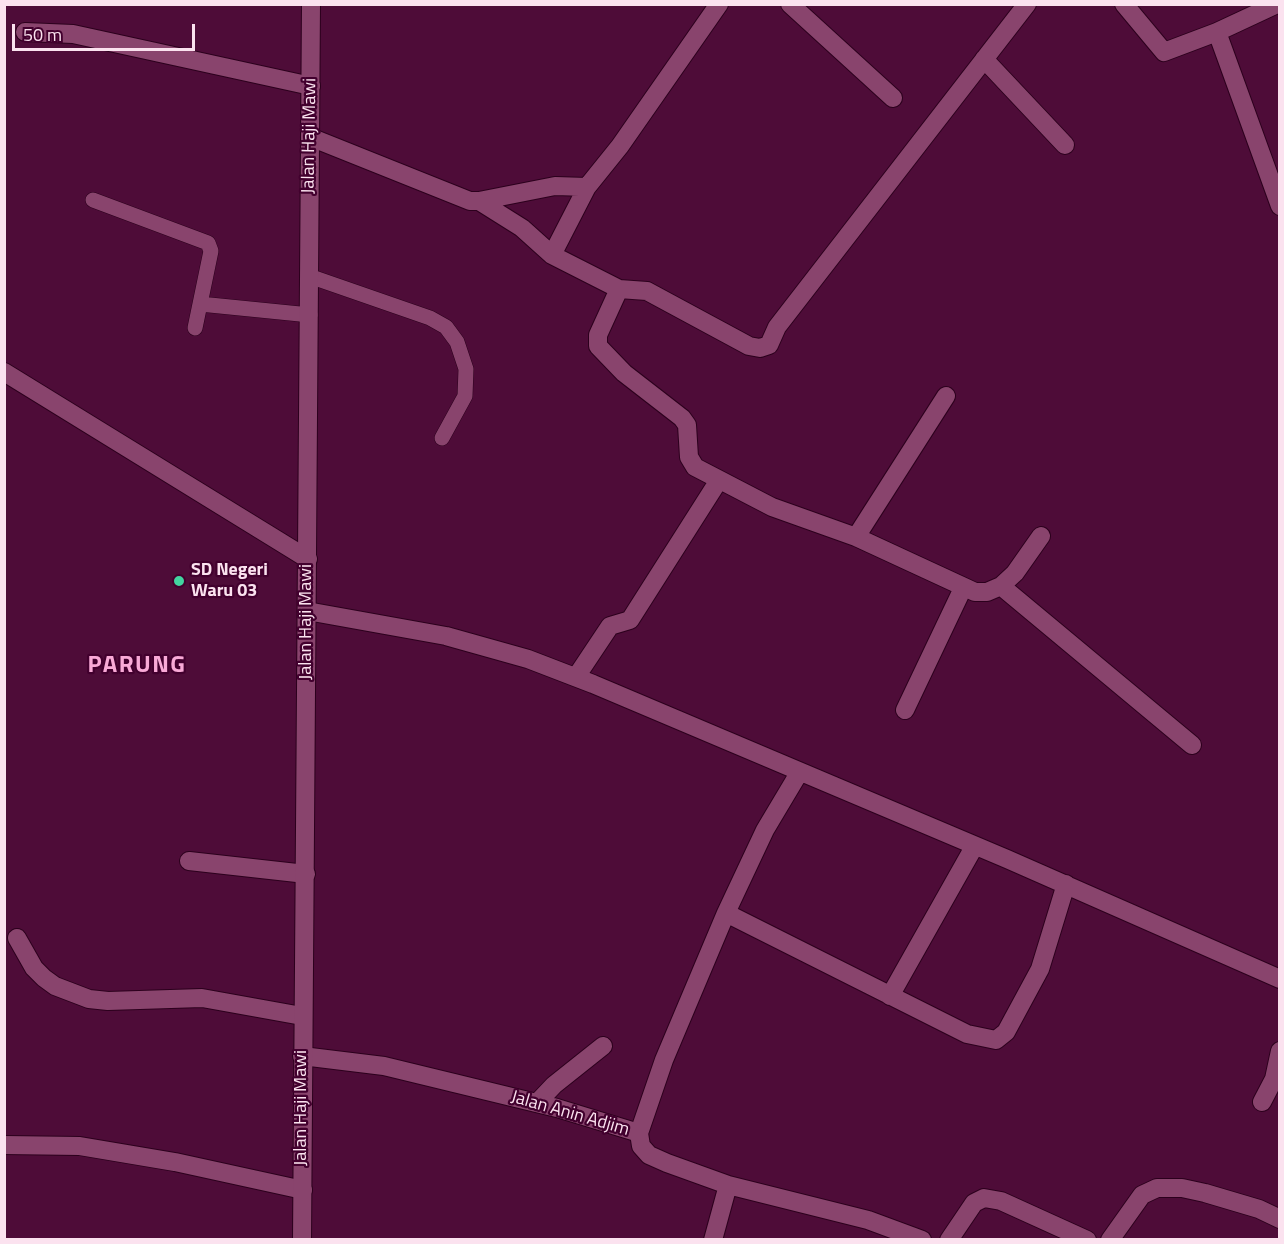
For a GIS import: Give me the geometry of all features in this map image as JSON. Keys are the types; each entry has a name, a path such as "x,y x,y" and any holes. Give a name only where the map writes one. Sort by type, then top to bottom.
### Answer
{"street":[{"name":"Jalan Haji Mawi","path":"303,1239 302,1016 306,874 312,4"},
{"path":"552,255 587,187 620,146 719,4"},
{"path":"789,4 893,98"},
{"path":"479,201 522,228 552,255 619,289 646,291 749,346 760,348 769,345 777,327 1027,4"},
{"path":"1124,4 1164,52 1217,32 1277,4"},
{"path":"24,32 73,34 311,86"},
{"path":"1217,32 1280,206"},
{"path":"984,59 1065,145"},
{"path":"310,137 470,201 555,186 587,187"},
{"path":"619,289 598,335 598,346 624,372 682,418 687,425 691,462 719,480 772,507 856,537 963,588 987,592 1001,586 1016,573 1041,536"},
{"path":"4,372 308,559"},
{"path":"856,537 945,396"},
{"path":"576,677 609,627 630,620 719,480"},
{"path":"1001,586 1192,745"},
{"path":"905,710 963,588"},
{"path":"307,610 446,636 528,659 576,677 1066,884 1280,979"},
{"path":"639,1133 664,1060 726,913 765,830 799,773"},
{"path":"890,996 974,847"},
{"path":"189,861 306,874"},
{"path":"726,913 967,1034 996,1040 1006,1032 1040,969 1066,884"},
{"path":"17,938 34,968 44,978 88,999 108,1001 202,998 302,1016"},
{"path":"537,1103 554,1085 603,1046"},
{"path":"1262,1102 1274,1079 1280,1051"},
{"name":"Jalan Anin Adjim","path":"302,1056 384,1066 537,1103 639,1133 641,1146 650,1155 728,1185 868,1220 922,1239"},
{"path":"4,1145 80,1146 175,1162 303,1190"},
{"path":"713,1239 728,1185"},
{"path":"1110,1239 1142,1196 1152,1188 1182,1188 1205,1193 1259,1209 1280,1219"},
{"path":"950,1239 974,1203 984,1198 1000,1201 1087,1239"}],"lane":[{"path":"93,200 208,243 211,251 195,328"},
{"path":"309,276 430,318 446,327 457,342 466,369 465,396 442,438"},
{"path":"200,304 310,315"}],"place":[{"name":"SD Negeri Waru 03","path":"179,581"}],"district":[{"name":"PARUNG","path":"137,666"}]}
